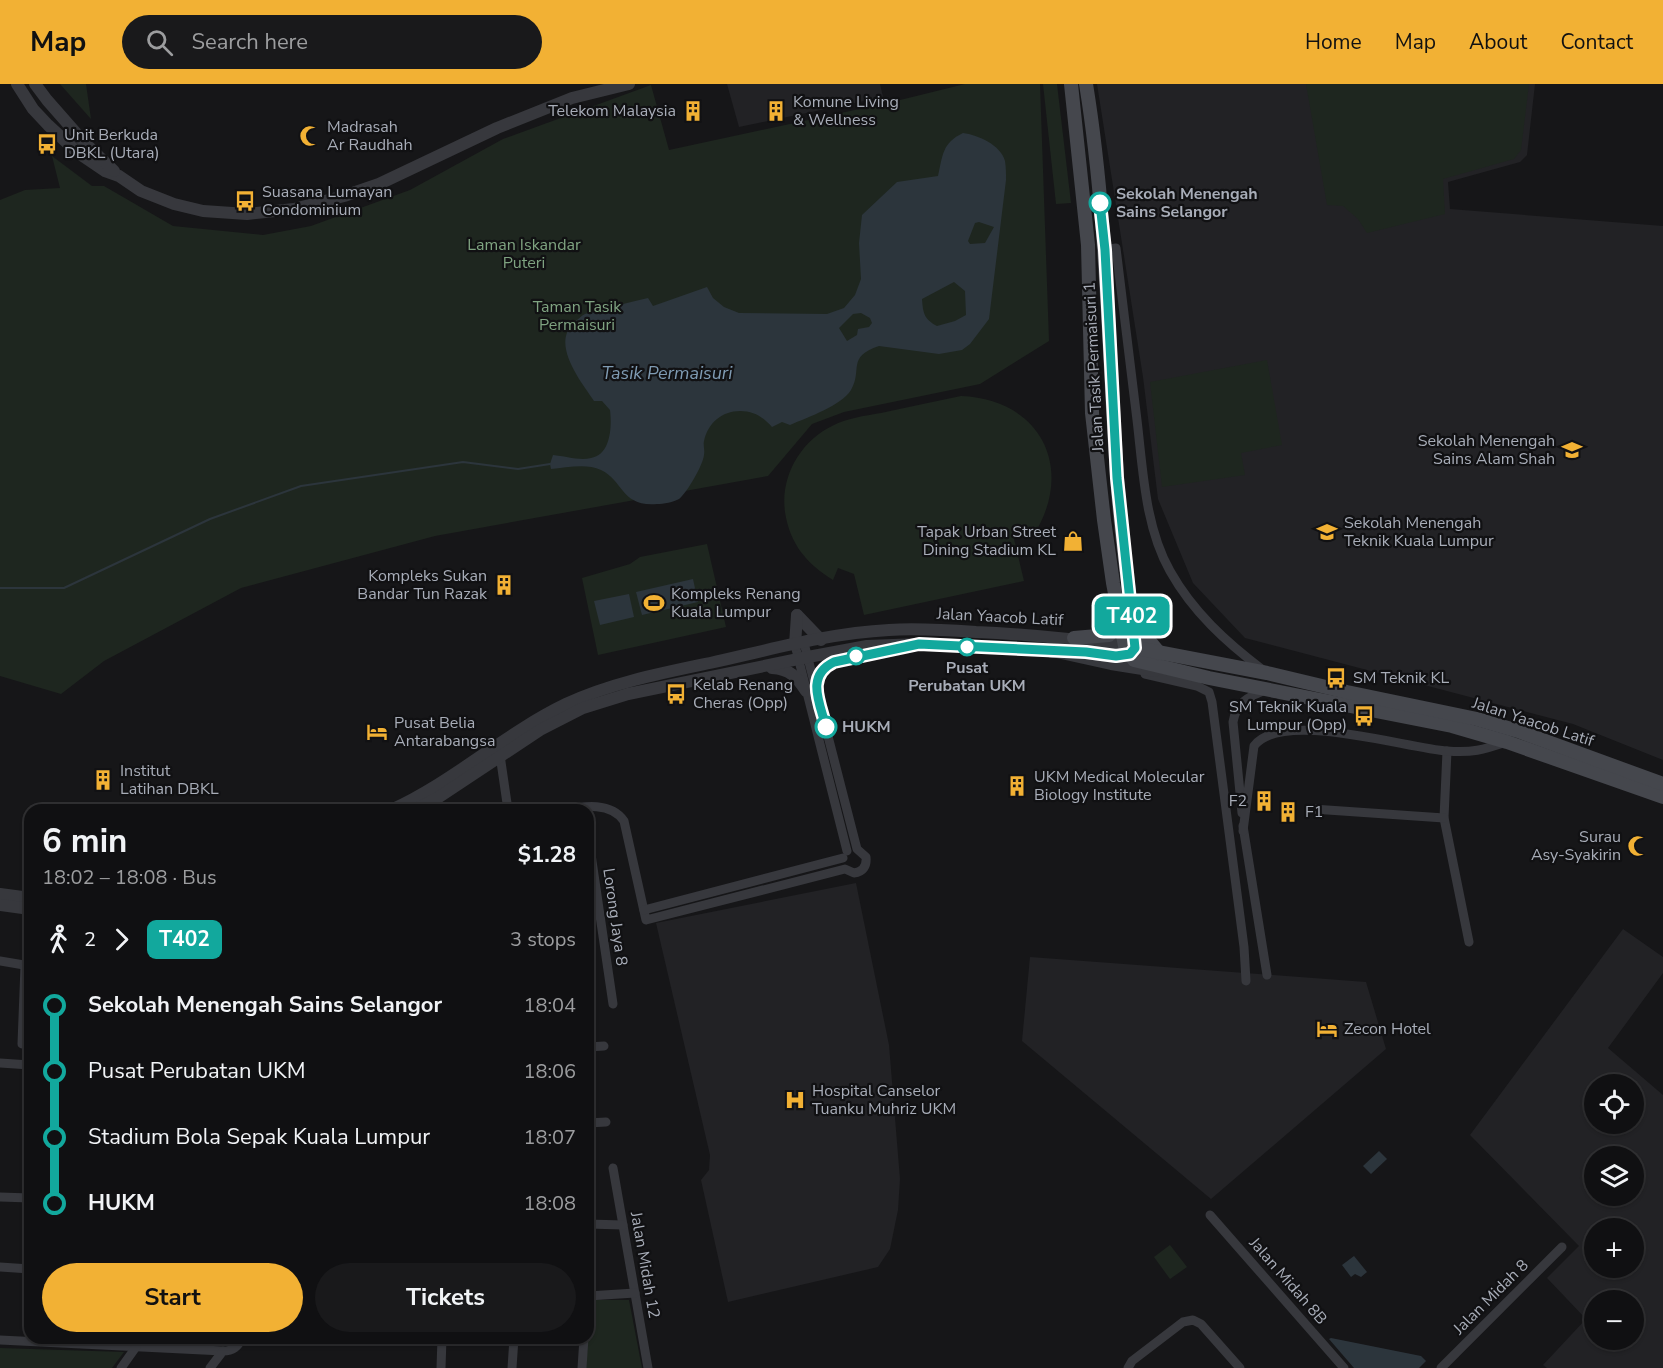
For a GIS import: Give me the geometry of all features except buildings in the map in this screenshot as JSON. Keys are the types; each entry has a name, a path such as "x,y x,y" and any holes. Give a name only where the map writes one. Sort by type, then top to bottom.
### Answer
{"main road":[{"name":"Jalan Tasik Permaisuri 1","path":"1071,84 1088,245 1092,413 1099,482 1113,583 1130,649"},
{"name":"Jalan Tasik Permaisuri 1","path":"1086,84 1105,250 1117,478 1132,620 1130,649"},
{"path":"1076,134 1093,133"},
{"path":"1099,482 1117,478"},
{"path":"1074,639 1101,636 1112,632 1116,626 1113,583"},
{"path":"1132,620 1160,654"},
{"path":"1052,651 1116,656 1130,649 1134,660 1209,678"},
{"name":"Jalan Yaacob Latif","path":"1130,649 1267,673 1477,719 1518,731 1663,784"},
{"name":"Jalan Yaacob Latif","path":"1209,678 1452,726 1507,742 1663,797"}],"street":[{"path":"17,84 33,109 77,152 105,171 119,176"},
{"path":"35,84 47,100 119,176 141,191 158,199 203,211 247,214 294,209 379,184 497,128 579,95 595,84"},
{"path":"579,95 629,84"},
{"path":"1105,250 1116,248 1144,477 1157,541 1168,569 1205,621 1239,652 1267,673"},
{"path":"820,640 797,615 799,644 849,853 845,869"},
{"name":"Jalan Yaacob Latif","path":"402,804 435,786 541,716 569,703 604,689 799,644 864,633 909,629 1074,639 1130,649"},
{"path":"811,688 824,666 919,644"},
{"name":"Jalan Yaacob Latif","path":"426,804 540,730 583,708 628,694 867,646 919,644 1052,651 1111,664 1209,678"},
{"path":"1111,664 1197,686 1209,692 1241,924 1246,981"},
{"path":"758,668 785,669 811,688"},
{"path":"1267,689 1248,698 1235,711 1233,722 1243,831 1267,975"},
{"path":"1243,831 1254,746 1260,738 1280,733 1321,730 1447,751 1480,752 1507,742"},
{"path":"1447,751 1444,818 1469,942"},
{"path":"500,755 507,804"},
{"path":"594,807 615,811 624,821 645,915"},
{"path":"1313,809 1444,818"},
{"path":"849,853 866,857 864,868 854,873 845,869 645,915 849,853"},
{"name":"Lorong Jaya 8","path":"594,875 613,1004"},
{"path":"0,894 24,897"},
{"path":"0,905 24,908"},
{"path":"0,961 24,965"},
{"path":"22,1044 24,1018"},
{"path":"594,1047 604,1046"},
{"path":"0,1064 24,1065"},
{"path":"594,1123 606,1122"},
{"name":"Jalan Midah 12","path":"613,1168 648,1368"},
{"path":"0,1197 24,1198"},
{"name":"Jalan Midah 8B","path":"1210,1215 1344,1368"},
{"path":"594,1224 623,1225"},
{"name":"Jalan Midah 8","path":"1441,1368 1562,1247"},
{"path":"0,1267 24,1269"},
{"path":"594,1296 635,1293"},
{"path":"1128,1368 1132,1361 1183,1322 1193,1320 1201,1324 1240,1368"},
{"path":"0,1340 24,1341"},
{"path":"78,1344 231,1351 239,1344"},
{"path":"441,1368 442,1344"},
{"path":"512,1368 514,1344"},
{"path":"582,1368 584,1344"},
{"path":"121,1368 136,1347"},
{"path":"210,1368 223,1351"}],"shaded area":[{"name":"Komune Living & Wellness","path":"727,84 880,84 883,97 739,127"},
{"path":"1097,84 1535,84 1527,155 1520,162 1448,182 1450,209 1663,226 1663,760 1573,724 1245,638 1193,583 1158,499 1143,377"},
{"name":"Hospital Canselor Tuanku Muhriz UKM","path":"856,883 889,1045 900,1179 898,1210 890,1249 878,1267 728,1302 701,1180 709,1170 710,1155 656,923"},
{"path":"1623,929 1663,957 1663,973 1608,1048 1638,1074 1584,1074 1584,1134 1644,1134 1644,1079 1663,1095 1663,1368 1547,1368 1543,1365 1584,1321 1584,1350 1644,1350 1644,1290 1584,1290 1584,1317 1547,1278 1579,1246 1470,1135"},
{"path":"1030,957 1366,982 1386,1049 1211,1199 1022,1041"}],"green space":[{"path":"60,84 86,84 91,119"},
{"name":"Taman Tasik Permaisuri","path":"965,84 1040,84 1049,341 980,384 844,412 812,424 768,476 435,536 241,588 104,661 61,694 0,676 0,200 25,190 60,188 52,156 92,186 104,186 173,226 263,235 311,226 410,190 503,139 651,85 669,150"},
{"path":"1043,84 1057,84 1071,203 1056,204"},
{"path":"1306,84 1529,84 1521,150 1514,159 1443,179 1445,214 1367,233 1358,219 1343,206 1327,205"},
{"path":"1267,360 1282,445 1241,453 1245,475 1162,487 1150,382"},
{"path":"961,396 989,400 1012,410 1030,424 1043,442 1050,463 1051,486 1046,511 1033,536 1024,529 1014,539 1024,581 864,615 854,574 838,568 833,580 815,567 795,543 787,523 784,499 786,485 795,461 811,441 838,423"},
{"name":"Kompleks Renang Kuala Lumpur","path":"707,544 726,627 598,655 582,578 630,564 640,557"},
{"path":"1170,1245 1187,1267 1170,1279 1154,1257"},
{"path":"594,1300 629,1300 642,1368 586,1368 588,1344 594,1344"},
{"path":"0,1348 124,1352 112,1368 0,1368"}],"water":[{"name":"Tasik Permaisuri","path":"963,133 988,142 1003,155 1006,168 989,319 970,344 962,350 939,354 879,346 869,350 859,359 854,383 846,396 824,410 790,425 782,422 772,427 758,415 745,411 727,413 712,424 706,435 701,465 682,496 674,501 657,504 636,502 609,475 595,468 576,466 551,469 553,455 577,459 598,456 609,439 610,410 602,401 594,401 576,374 567,352 565,342 567,332 581,317 648,298 653,306 707,287 713,298 724,307 739,313 827,314 844,308 855,295 861,279 859,243 862,215 897,182 938,176 947,145","holes":["979,222 994,227 985,243 970,244 968,241 975,223","954,282 965,291 966,315 937,326 925,315 922,299","861,313 870,318 872,323 869,327 858,329 857,335 847,341 839,328 853,314"]},
{"path":"693,579 698,602 642,615 636,592"},
{"path":"629,594 634,617 600,625 594,601"},
{"path":"1379,1151 1387,1159 1371,1174 1363,1166"},
{"path":"1354,1256 1367,1272 1361,1277 1355,1274 1351,1277 1342,1265"},
{"path":"1329,1339 1421,1356 1426,1361 1419,1368 1354,1368"}],"waterway":[{"path":"0,588 64,588 210,519 301,486 463,462 518,469 550,464"}],"bus line":[{"name":"T402","path":"826,727 815,686 824,666 834,662 919,644 1086,652 1116,656 1130,654 1135,648 1117,478 1105,250 1100,203"}],"place":[{"name":"Telekom Malaysia","path":"693,111"},
{"name":"Komune Living & Wellness","path":"776,111"},
{"name":"Madrasah Ar Raudhah","path":"310,136"},
{"name":"Unit Berkuda DBKL (Utara)","path":"47,144"},
{"name":"Suasana Lumayan Condominium","path":"245,201"},
{"name":"Sekolah Menengah Sains Selangor","path":"1100,203"},
{"name":"Sekolah Menengah Sains Alam Shah","path":"1572,450"},
{"name":"Sekolah Menengah Teknik Kuala Lumpur","path":"1327,532"},
{"name":"Tapak Urban Street Dining Stadium KL","path":"1073,541"},
{"name":"Kompleks Sukan Bandar Tun Razak","path":"504,585"},
{"name":"Kompleks Renang Kuala Lumpur","path":"654,603"},
{"name":"Pusat Perubatan UKM","path":"967,647"},
{"name":"SM Teknik KL","path":"1336,678"},
{"name":"Kelab Renang Cheras (Opp)","path":"676,694"},
{"name":"SM Teknik Kuala Lumpur (Opp)","path":"1364,716"},
{"name":"HUKM","path":"826,727"},
{"name":"Pusat Belia Antarabangsa","path":"377,732"},
{"name":"Institut Latihan DBKL","path":"103,780"},
{"name":"UKM Medical Molecular Biology Institute","path":"1017,786"},
{"name":"F2","path":"1264,801"},
{"name":"F1","path":"1288,812"},
{"name":"Surau Asy-Syakirin","path":"1638,846"},
{"name":"Zecon Hotel","path":"1327,1029"},
{"name":"Hospital Canselor Tuanku Muhriz UKM","path":"795,1100"}],"park label":[{"name":"Laman Iskandar Puteri","path":"524,254"}]}
